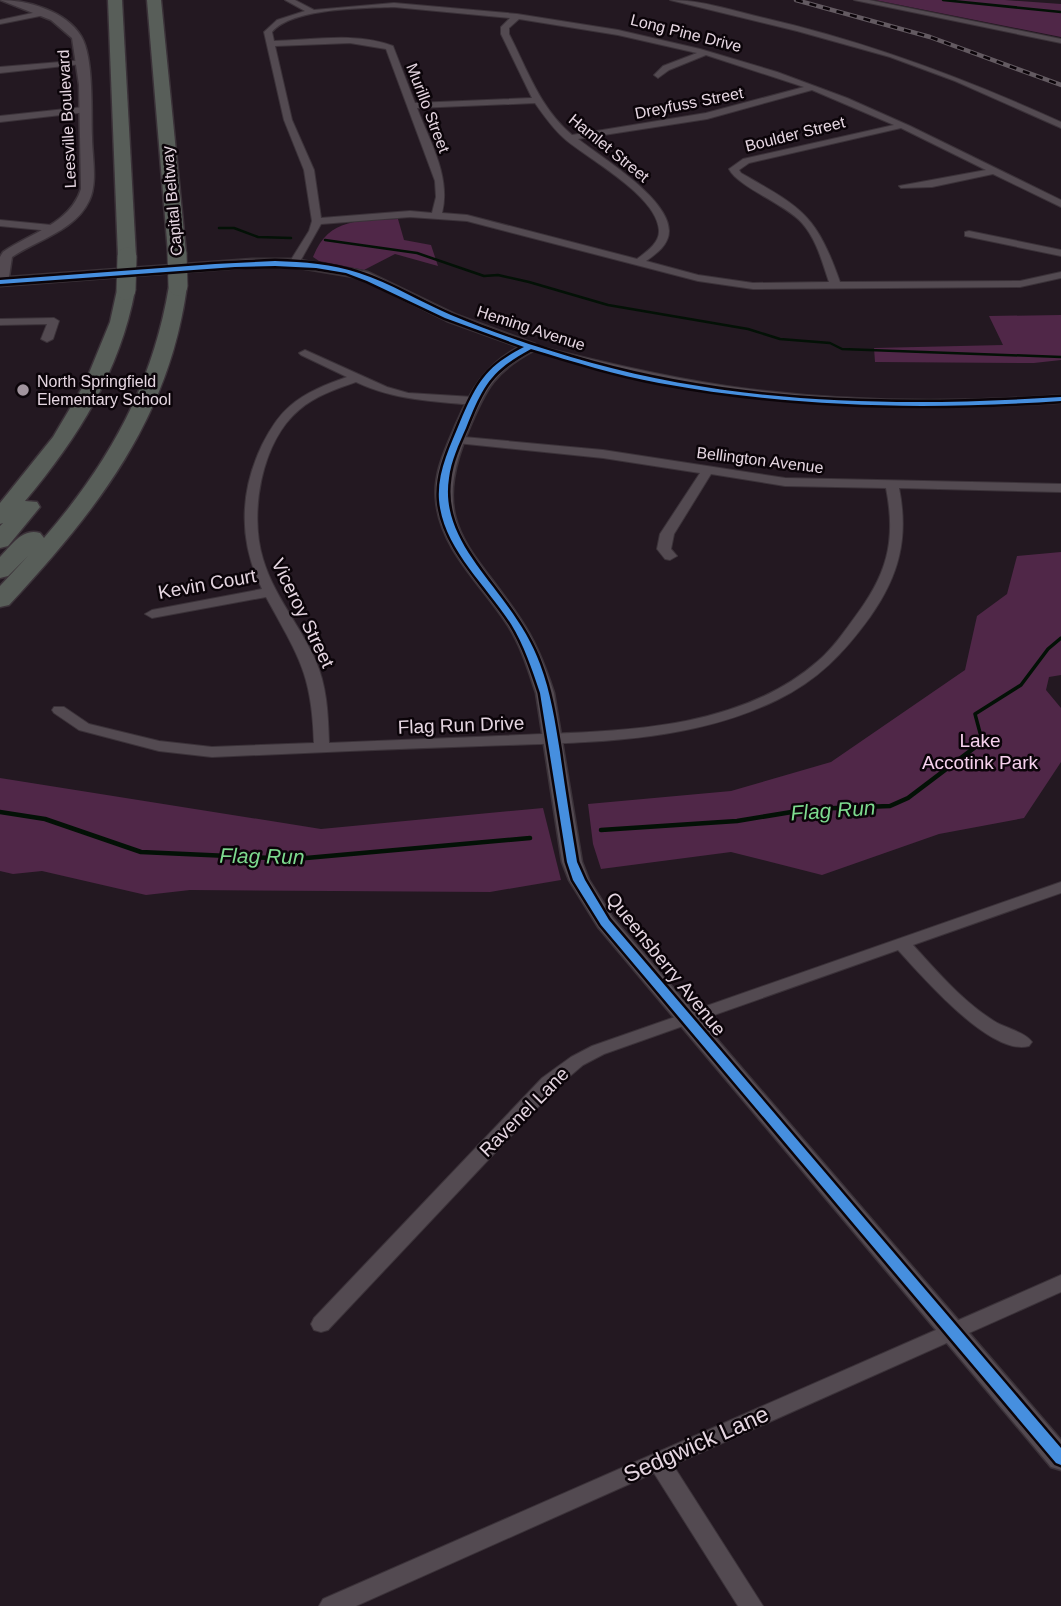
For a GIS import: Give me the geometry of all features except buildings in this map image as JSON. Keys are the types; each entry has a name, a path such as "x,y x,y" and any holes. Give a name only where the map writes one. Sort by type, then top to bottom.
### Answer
{"highway":[{"path":"0,541 50,478 95,385 117,331 126,290 127,257 115,0"},
{"name":"Capital Beltway","path":"0,600 66,525 107,469 158,376 166,351 177,304 177,253 154,0"},
{"path":"0,517 51,455 95,385"},
{"path":"0,571 75,493 138,415"}],"street":[{"name":"Leesville Boulevard","path":"2,282 3,264 7,255 78,209 86,196 81,45 75,34 42,13 5,0"},
{"path":"289,0 314,13"},
{"path":"674,0 770,21 872,49 967,83 1061,125"},
{"path":"858,0 1061,41"},
{"name":"Long Pine Drive","path":"271,44 268,32 274,25 314,13 359,5 393,3 585,25 705,53 813,87 1061,204"},
{"path":"0,22 42,13"},
{"name":"Hamlet Street","path":"517,16 505,27 505,34 552,121 568,138 636,188 661,215 665,227 662,239 653,252 639,262"},
{"name":"Murillo Street","path":"271,44 362,42 388,46 440,181 441,197 437,214"},
{"path":"271,44 288,120 309,170 317,220 314,231 295,263"},
{"path":"658,75 672,65 705,53"},
{"path":"0,70 28,65 82,62"},
{"name":"Dreyfuss Street","path":"568,138 707,116 813,87"},
{"path":"413,106 540,100"},
{"path":"0,119 84,110"},
{"name":"Boulder Street","path":"836,286 817,237 808,224 793,211 737,175 734,169 746,161 900,126"},
{"path":"904,186 932,184 994,172"},
{"path":"317,220 437,214 480,221 730,283 777,287 1020,284 1061,275"},
{"path":"0,223 51,228"},
{"path":"968,234 1061,253"},
{"name":"Heming Avenue","path":"2,282 252,263 295,263 363,275 452,318 530,347 667,380 794,398 927,405 1061,399"},
{"path":"0,322 54,321 47,339"},
{"name":"Queensberry Avenue","path":"530,347 490,371 473,401 444,480 447,519 463,553 507,611 528,647 545,693 569,846 579,880 605,922 1061,1459"},
{"path":"305,353 356,378 399,394 473,401"},
{"name":"Viceroy Street","path":"322,748 320,697 313,671 255,559 249,522 251,490 261,458 281,422 295,408 319,393 356,378"},
{"name":"Bellington Avenue","path":"457,439 562,449 785,482 1061,488"},
{"path":"670,556 664,549 667,534 707,471"},
{"name":"Flag Run Drive","path":"59,710 84,727 178,749 236,752 632,734 724,716 778,694 821,666 836,652 871,607 895,557 899,529 892,486"},
{"name":"Kevin Court","path":"152,614 270,592"},
{"name":"Ravenel Lane","path":"321,1324 561,1072 598,1050 1061,887"},
{"path":"901,943 977,1019 995,1031 1023,1042"},
{"name":"Sedgwick Lane","path":"331,1606 358,1600 658,1461 1061,1283"},
{"path":"658,1461 751,1606"}],"green space":[{"path":"875,0 1005,0 1061,4 1061,37"},
{"path":"398,219 404,240 431,245 438,266 395,254 364,270 319,261 313,257 328,234 337,228 358,221"},
{"path":"1061,315 1061,360 1034,363 875,362 874,348 1003,345 989,316"},
{"name":"Lake Accotink Park","path":"1061,552 1061,675 1049,677 1046,690 1061,708 1061,762 1024,818 939,834 822,875 731,852 601,869 593,844 588,804 731,791 831,762 965,670 977,616 1007,594 1017,556"},
{"path":"0,778 321,829 543,808 561,880 490,892 190,890 146,895 42,871 13,874 0,871"}],"waterway":[{"path":"943,0 1061,12"},
{"path":"219,228 234,228 258,237 291,238"},
{"path":"325,240 417,253 484,276 498,275 529,282 608,305 748,329 780,339 830,343 842,349 1061,357"},
{"name":"Flag Run","path":"983,744 975,714 1021,685 1048,649 1061,638"},
{"name":"Flag Run","path":"601,830 737,821 810,809 890,806 908,798 982,742"},
{"name":"Flag Run","path":"0,812 45,819 141,852 295,859 530,838"}],"railway":[{"path":"796,0 930,37 1061,85"}],"cycle path":[{"path":"0,282 235,265 316,266 370,279 447,316 528,346 591,365 657,380 724,391 860,404 928,405 1061,399"},
{"path":"530,347 494,369 481,386 449,459 444,480 444,500 447,519 455,538 518,628 539,674 545,693 572,862 579,880 605,922 1061,1459"}],"place":[{"name":"North Springfield Elementary School","path":"23,390"}]}
